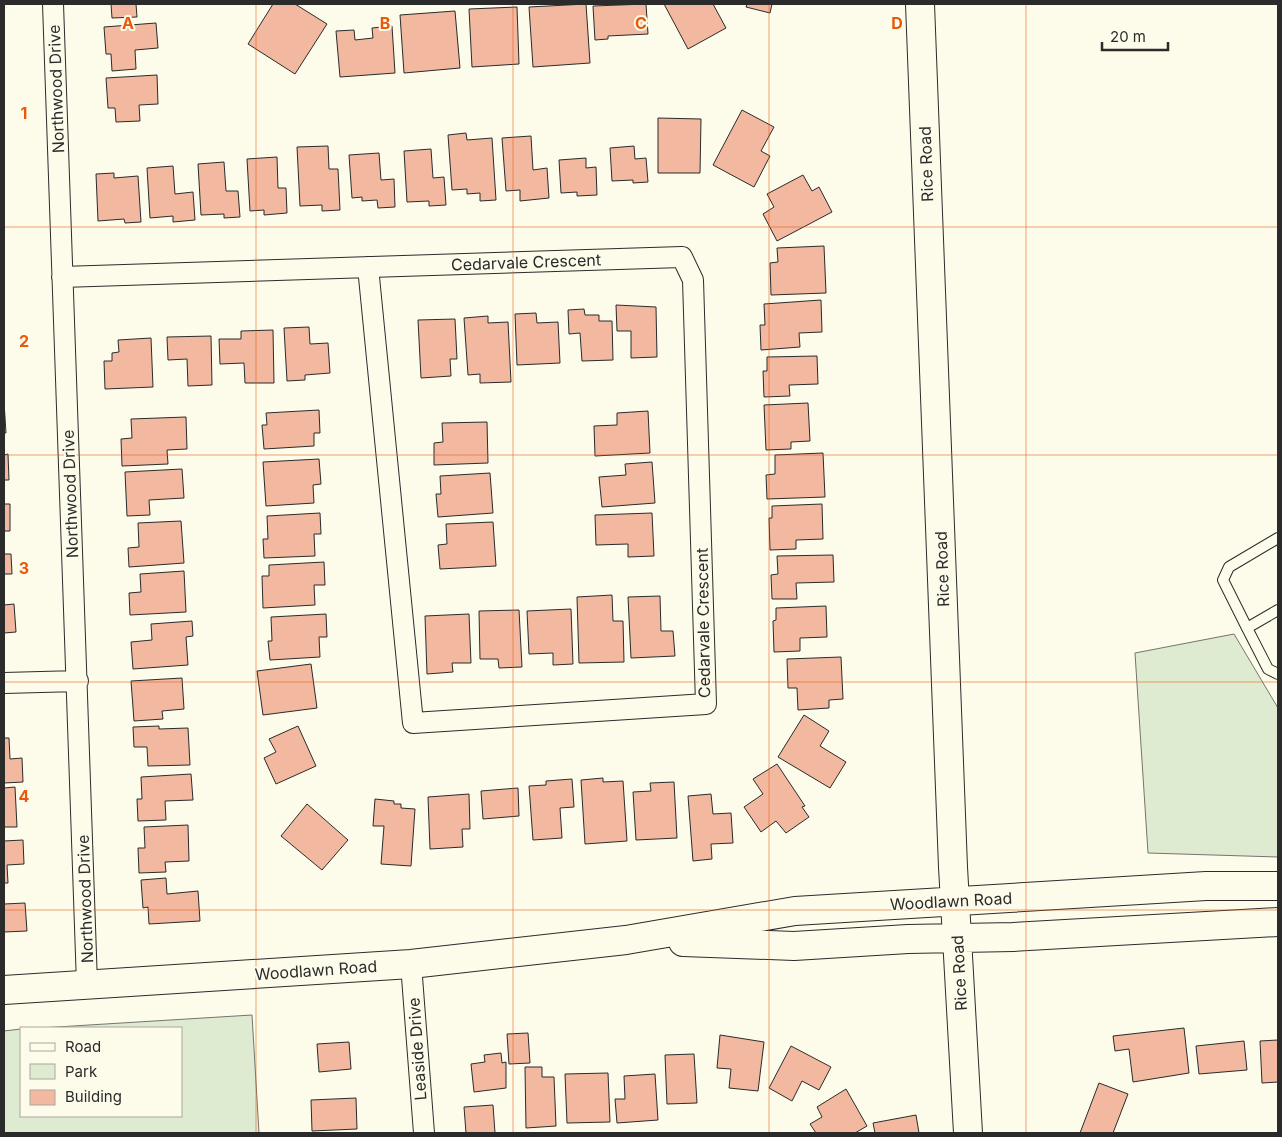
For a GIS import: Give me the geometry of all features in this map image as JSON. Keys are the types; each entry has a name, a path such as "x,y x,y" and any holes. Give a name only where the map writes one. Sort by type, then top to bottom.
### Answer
{"main road":[{"name":"Rice Road","path":"920,4 955,901 968,1133"},
{"name":"Woodlawn Road","path":"4,990 411,964 626,940 795,911 1206,886 1278,886"},
{"name":"Woodlawn Road","path":"626,940 794,946 1013,937 1278,922"}],"street":[{"name":"Northwood Drive","path":"53,4 78,681 87,984"},
{"name":"Cedarvale Crescent","path":"62,277 368,267 682,257 693,280 706,704 413,723 368,267"},
{"path":"4,683 78,681"},
{"name":"Leaside Drive","path":"411,964 424,1133"}],"lane":[{"path":"1278,538 1229,567 1224,572 1223,580 1268,669 1278,674"},
{"path":"1247,628 1278,610"}],"green space":[{"path":"1234,634 1278,708 1278,857 1148,853 1135,653"},
{"path":"252,1015 259,1133 4,1133 4,1031 20,1029 20,1117 182,1117 182,1027 56,1027"}],"building":[{"path":"111,4 136,4 137,17 112,18"},
{"path":"273,4 295,4 327,24 295,74 248,44"},
{"path":"586,4 590,63 533,67 529,7"},
{"path":"646,4 648,34 608,36 608,39 595,40 593,6"},
{"path":"664,4 713,4 726,28 688,49"},
{"path":"747,4 772,4 770,13 746,7"},
{"path":"517,7 519,64 472,67 469,9"},
{"path":"455,11 460,68 404,73 400,15"},
{"path":"156,23 158,48 135,50 136,69 112,71 111,54 106,54 104,27"},
{"path":"392,26 395,73 340,77 336,31 354,30 355,40 373,38 372,28"},
{"path":"157,75 158,104 139,105 140,121 116,122 115,108 108,108 106,78"},
{"path":"742,110 774,127 761,151 770,156 754,187 713,165"},
{"path":"658,118 701,119 700,173 658,173"},
{"path":"466,133 467,140 492,138 496,200 480,201 480,193 467,194 467,189 452,190 448,135"},
{"path":"531,136 533,170 547,168 549,198 520,201 520,190 506,191 502,138"},
{"path":"328,146 329,169 338,169 340,210 322,211 322,205 300,206 297,147"},
{"path":"634,146 635,159 646,158 648,182 633,183 633,180 612,181 610,148"},
{"path":"431,149 433,178 444,177 446,205 429,206 429,201 407,202 404,151"},
{"path":"379,153 381,180 394,179 395,207 378,208 377,200 362,201 362,197 352,198 349,155"},
{"path":"277,157 278,188 286,188 287,213 264,215 264,210 250,211 247,159"},
{"path":"586,158 586,168 596,167 597,195 577,196 577,192 561,193 559,160"},
{"path":"224,162 226,191 238,191 240,217 224,218 224,214 201,215 198,164"},
{"path":"173,166 175,194 193,192 195,220 173,222 173,216 150,218 147,168"},
{"path":"114,173 114,178 138,176 141,222 125,223 124,219 98,221 96,174"},
{"path":"803,175 812,191 819,187 832,212 777,241 763,214 774,207 767,194"},
{"path":"824,246 826,293 771,295 770,263 778,262 777,248"},
{"path":"821,300 822,332 799,333 800,347 761,350 760,325 765,325 764,304"},
{"path":"616,305 656,307 657,357 631,358 631,331 617,331"},
{"path":"584,309 585,315 599,315 599,321 612,321 613,360 582,361 580,333 569,334 568,310"},
{"path":"536,313 537,323 558,322 560,363 517,365 515,314"},
{"path":"488,316 488,323 508,322 511,382 480,383 480,374 468,375 464,318"},
{"path":"455,319 457,359 450,359 451,376 421,378 418,320"},
{"path":"309,327 310,344 328,343 330,373 305,375 305,380 287,381 284,328"},
{"path":"273,330 274,383 245,383 244,363 220,364 219,339 241,339 241,331"},
{"path":"211,336 212,385 188,386 187,359 168,360 167,337"},
{"path":"151,338 153,387 105,389 104,361 112,361 112,353 119,352 118,340"},
{"path":"817,356 818,384 789,385 790,396 764,397 763,371 767,371 767,357"},
{"path":"4,402 6,433 4,433"},
{"path":"808,403 810,441 791,442 791,449 766,450 764,405"},
{"path":"319,410 320,433 314,433 314,446 264,449 262,425 267,425 266,413"},
{"path":"648,411 650,453 595,456 594,426 617,425 617,413"},
{"path":"186,417 187,449 167,450 168,464 122,466 121,439 132,438 131,419"},
{"path":"487,422 488,463 434,465 434,443 443,442 442,423"},
{"path":"823,453 825,497 767,499 766,475 775,474 775,455"},
{"path":"8,454 9,480 4,480 4,455"},
{"path":"319,459 321,484 313,485 314,503 266,506 263,462"},
{"path":"652,462 655,503 602,507 599,477 626,475 625,464"},
{"path":"182,469 184,498 149,500 150,515 127,516 125,472"},
{"path":"490,473 493,513 438,517 436,494 441,494 440,476"},
{"path":"4,504 10,504 10,531 4,531"},
{"path":"822,504 823,539 796,540 796,549 770,550 769,518 772,518 772,506"},
{"path":"320,513 321,534 314,534 315,556 264,558 263,539 268,539 267,516"},
{"path":"652,513 654,556 628,557 628,544 596,545 595,515"},
{"path":"181,521 184,563 129,567 128,548 139,547 138,523"},
{"path":"493,522 496,566 440,569 438,545 447,544 446,524"},
{"path":"4,554 11,554 12,574 4,574"},
{"path":"833,555 834,582 796,583 797,599 772,599 771,575 778,574 777,556"},
{"path":"324,562 325,585 314,585 315,605 263,608 262,576 269,576 269,565"},
{"path":"184,571 186,612 130,615 129,593 141,592 140,574"},
{"path":"612,595 613,621 623,621 624,662 579,663 577,597"},
{"path":"660,596 661,631 673,631 675,656 631,658 628,597"},
{"path":"14,604 16,632 4,633 4,605"},
{"path":"826,606 827,637 800,638 800,651 774,652 773,621 776,620 776,608"},
{"path":"571,609 573,664 553,665 553,653 529,654 527,611"},
{"path":"519,610 522,667 499,668 498,659 480,659 479,611"},
{"path":"326,614 327,637 319,637 320,657 270,660 268,641 272,641 271,617"},
{"path":"469,614 471,663 452,663 453,672 427,674 425,616"},
{"path":"192,621 193,636 186,637 188,665 133,669 131,642 152,640 151,624"},
{"path":"841,657 843,699 829,700 829,708 798,710 797,688 788,688 787,659"},
{"path":"311,664 317,708 263,715 257,671"},
{"path":"182,678 184,709 162,711 163,719 134,721 131,681"},
{"path":"804,715 829,731 820,746 846,762 830,788 778,757"},
{"path":"159,726 159,729 188,728 190,765 148,766 147,747 134,747 133,727"},
{"path":"298,726 316,766 276,784 264,758 276,752 269,739"},
{"path":"4,738 9,738 10,759 22,758 23,782 4,783"},
{"path":"777,764 805,806 802,807 809,817 786,833 776,821 761,832 744,807 763,794 753,779"},
{"path":"191,774 193,800 165,801 166,820 138,821 137,799 142,799 141,777"},
{"path":"603,778 603,782 623,781 627,841 585,844 581,780"},
{"path":"572,779 574,807 560,808 562,838 533,840 529,786 546,785 546,781"},
{"path":"674,782 677,838 636,840 633,792 651,791 650,783"},
{"path":"15,787 17,827 4,827 4,788"},
{"path":"518,788 519,816 483,819 481,791"},
{"path":"469,794 470,829 462,829 463,847 430,849 428,797"},
{"path":"711,794 713,814 731,813 733,843 711,844 712,859 693,861 688,796"},
{"path":"375,799 394,801 394,804 401,804 401,808 415,809 411,866 381,864 384,826 373,826"},
{"path":"307,804 348,840 322,870 281,836"},
{"path":"188,825 189,861 165,862 166,872 139,873 138,848 145,848 144,827"},
{"path":"23,840 24,864 7,865 8,883 4,883 4,841"},
{"path":"166,878 167,894 198,891 200,921 149,924 148,907 143,908 141,880"},
{"path":"25,903 27,931 4,932 4,904"},
{"path":"1184,1028 1189,1073 1133,1082 1129,1049 1115,1051 1113,1036"},
{"path":"528,1033 530,1063 509,1064 507,1034"},
{"path":"720,1035 764,1042 758,1091 729,1088 731,1069 717,1068"},
{"path":"1278,1040 1278,1082 1262,1083 1260,1041"},
{"path":"1244,1041 1247,1070 1199,1074 1196,1046"},
{"path":"349,1042 351,1069 319,1072 317,1044"},
{"path":"791,1046 831,1067 819,1090 802,1081 792,1101 769,1088"},
{"path":"501,1053 502,1063 506,1062 506,1088 474,1092 471,1064 485,1062 484,1055"},
{"path":"694,1054 697,1103 667,1104 665,1055"},
{"path":"525,1067 542,1067 542,1077 554,1077 556,1126 526,1128"},
{"path":"608,1073 610,1122 567,1123 565,1074"},
{"path":"655,1074 658,1120 617,1123 615,1099 625,1099 624,1076"},
{"path":"1099,1083 1128,1094 1113,1133 1080,1133"},
{"path":"846,1089 867,1126 855,1133 816,1133 810,1124 822,1117 817,1107"},
{"path":"356,1098 357,1129 312,1131 311,1100"},
{"path":"493,1105 495,1133 466,1133 464,1107"},
{"path":"916,1115 919,1133 875,1133 873,1123"}]}
